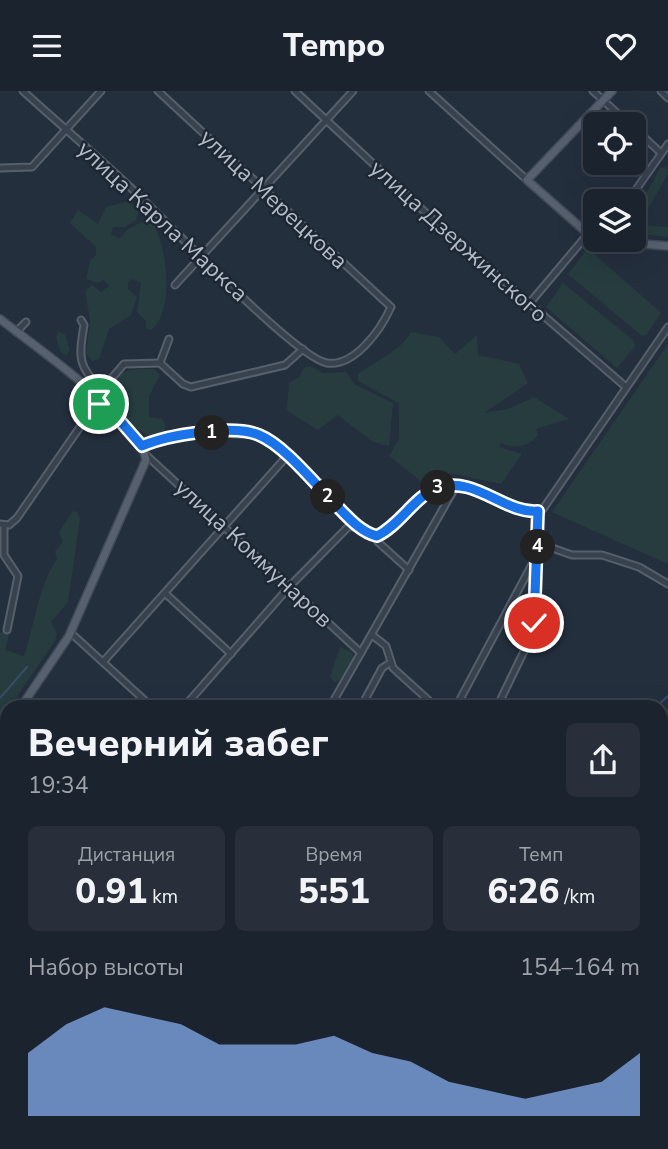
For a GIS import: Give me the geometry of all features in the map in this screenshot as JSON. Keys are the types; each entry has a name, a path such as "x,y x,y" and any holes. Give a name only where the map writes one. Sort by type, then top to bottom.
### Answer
{"main road":[{"path":"583,231 527,180 612,91"},
{"path":"646,244 668,246"},
{"path":"0,319 100,394 144,450 143,470 71,633 26,700"}],"street":[{"name":"улица Карла Маркса","path":"23,91 129,186 199,257 319,361 329,363 348,360 384,323 391,307"},
{"path":"0,167 32,167 101,91"},
{"name":"улица Мерецкова","path":"158,91 391,307"},
{"name":"улица Дзержинского","path":"295,91 529,304 626,387"},
{"path":"175,285 353,91"},
{"path":"429,91 527,180"},
{"path":"593,91 616,112"},
{"path":"661,91 668,98"},
{"path":"646,139 661,153"},
{"path":"636,189 668,144"},
{"path":"529,304 583,240"},
{"path":"80,320 84,325 79,352 81,363 100,394"},
{"path":"16,332 26,321"},
{"path":"377,536 429,492 456,486 475,489 517,507 538,511 547,505 668,327"},
{"path":"160,363 169,339"},
{"path":"7,630 18,576 2,554 2,524 13,523 17,518 100,394 124,364 160,363 183,384 191,387 285,365 303,349"},
{"path":"144,450 171,437 248,432 267,440 287,456 358,526 377,536"},
{"name":"улица Коммунаров","path":"144,450 361,653"},
{"path":"103,662 287,456"},
{"path":"336,700 456,486"},
{"path":"501,700 531,635 538,552 538,511"},
{"path":"190,700 290,586 348,527 358,526"},
{"path":"377,536 378,542 409,570"},
{"path":"538,543 572,555 602,555 649,572 668,584"},
{"path":"460,700 538,552"},
{"path":"166,594 231,654"},
{"path":"71,633 144,700"},
{"path":"372,635 386,646 390,663 429,700"},
{"path":"366,700 383,669 390,663"}],"green space":[{"path":"667,167 668,174 646,212 646,194 660,168"},
{"path":"129,201 139,211 136,220 125,227 113,227 111,235 120,238 127,230 145,220 154,224 165,264 166,295 163,309 159,321 151,330 146,328 146,321 137,312 141,283 133,279 128,282 128,289 137,297 131,315 109,329 99,359 92,361 86,354 90,320 85,291 92,285 101,292 109,286 104,280 98,283 86,279 90,261 96,255 96,247 70,223 78,210 98,224 106,207"},
{"path":"646,225 668,227 668,237 646,235"},
{"path":"585,252 592,252 661,313 646,335 642,336 568,274"},
{"path":"563,283 634,341 635,346 617,368 546,307"},
{"path":"59,332 65,335 70,350 66,356 60,351 56,336"},
{"path":"411,332 439,337 455,354 477,335 478,355 519,364 528,383 484,413 508,409 534,397 569,419 536,429 538,435 526,444 511,446 501,443 499,447 522,454 501,484 449,473 426,485 389,456 399,439 399,403 358,381 358,374 394,351"},
{"path":"668,344 668,564 552,512"},
{"path":"310,366 323,373 346,372 354,384 393,403 389,446 373,442 338,415 318,430 289,412 289,383 299,377 304,368"},
{"path":"154,369 160,375 149,396 149,417 162,419 166,426 164,431 154,437 126,419 108,392 115,379 126,371"},
{"path":"73,511 77,512 80,518 68,602 51,622 57,634 55,641 14,700 0,700 0,633 3,631 9,635 5,650 24,656 45,581 57,559 55,551 63,542 59,532"},
{"path":"340,647 352,652 353,658 340,680 335,682 330,677"}],"waterway":[{"path":"0,698 27,667"},
{"path":"664,700 668,696"}],"route":[{"path":"99,404 100,398 142,446 171,437 248,432 259,435 287,456 358,526 372,535 377,536 387,530 429,492 446,486 475,489 517,507 532,512 538,511 540,526 534,623"}]}
